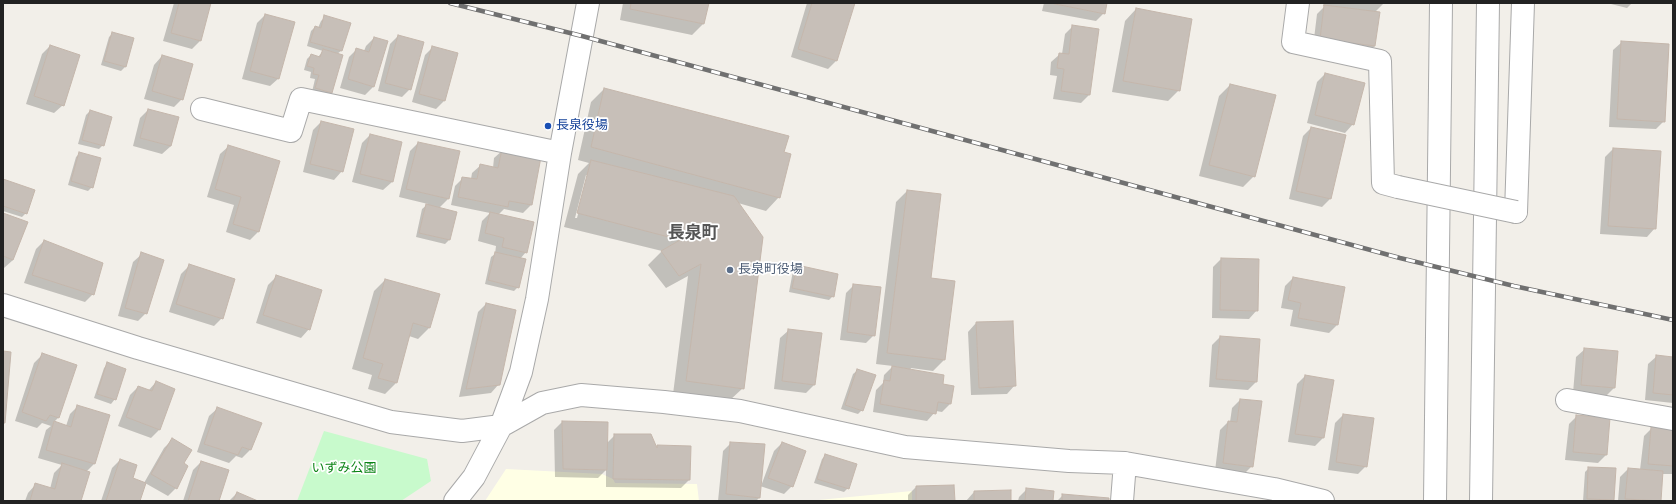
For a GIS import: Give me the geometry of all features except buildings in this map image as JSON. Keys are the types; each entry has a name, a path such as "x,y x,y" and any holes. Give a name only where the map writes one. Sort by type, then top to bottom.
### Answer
{"street":[{"path":"455,501 474,477 501,426 521,372 537,299 560,153 588,3"},
{"path":"1298,3 1293,42 1380,61 1383,183 1516,212 1523,3"},
{"path":"1435,501 1441,3"},
{"path":"1481,501 1488,3"},
{"path":"202,109 291,131 301,99 560,153"},
{"path":"3,305 138,348 391,422 462,431 501,426 542,403 582,395 664,402 740,411 905,446 1069,461 1125,463 1274,489 1323,501"},
{"path":"1567,400 1673,419"},
{"path":"1122,501 1125,463"}],"shaded area":[{"path":"506,469 602,474 613,479 615,483 697,484 699,501 485,501"},
{"path":"912,491 912,501 808,501"}],"green space":[{"name":"いずみ公園","path":"324,431 427,459 431,481 401,501 297,501"}],"railway":[{"path":"450,3 582,36 1400,258 1514,286 1673,320"}],"place":[{"name":"長泉役場","path":"548,126"},
{"name":"長泉町役場","path":"730,270"}],"district":[{"name":"長泉町","path":"693,233"}]}
